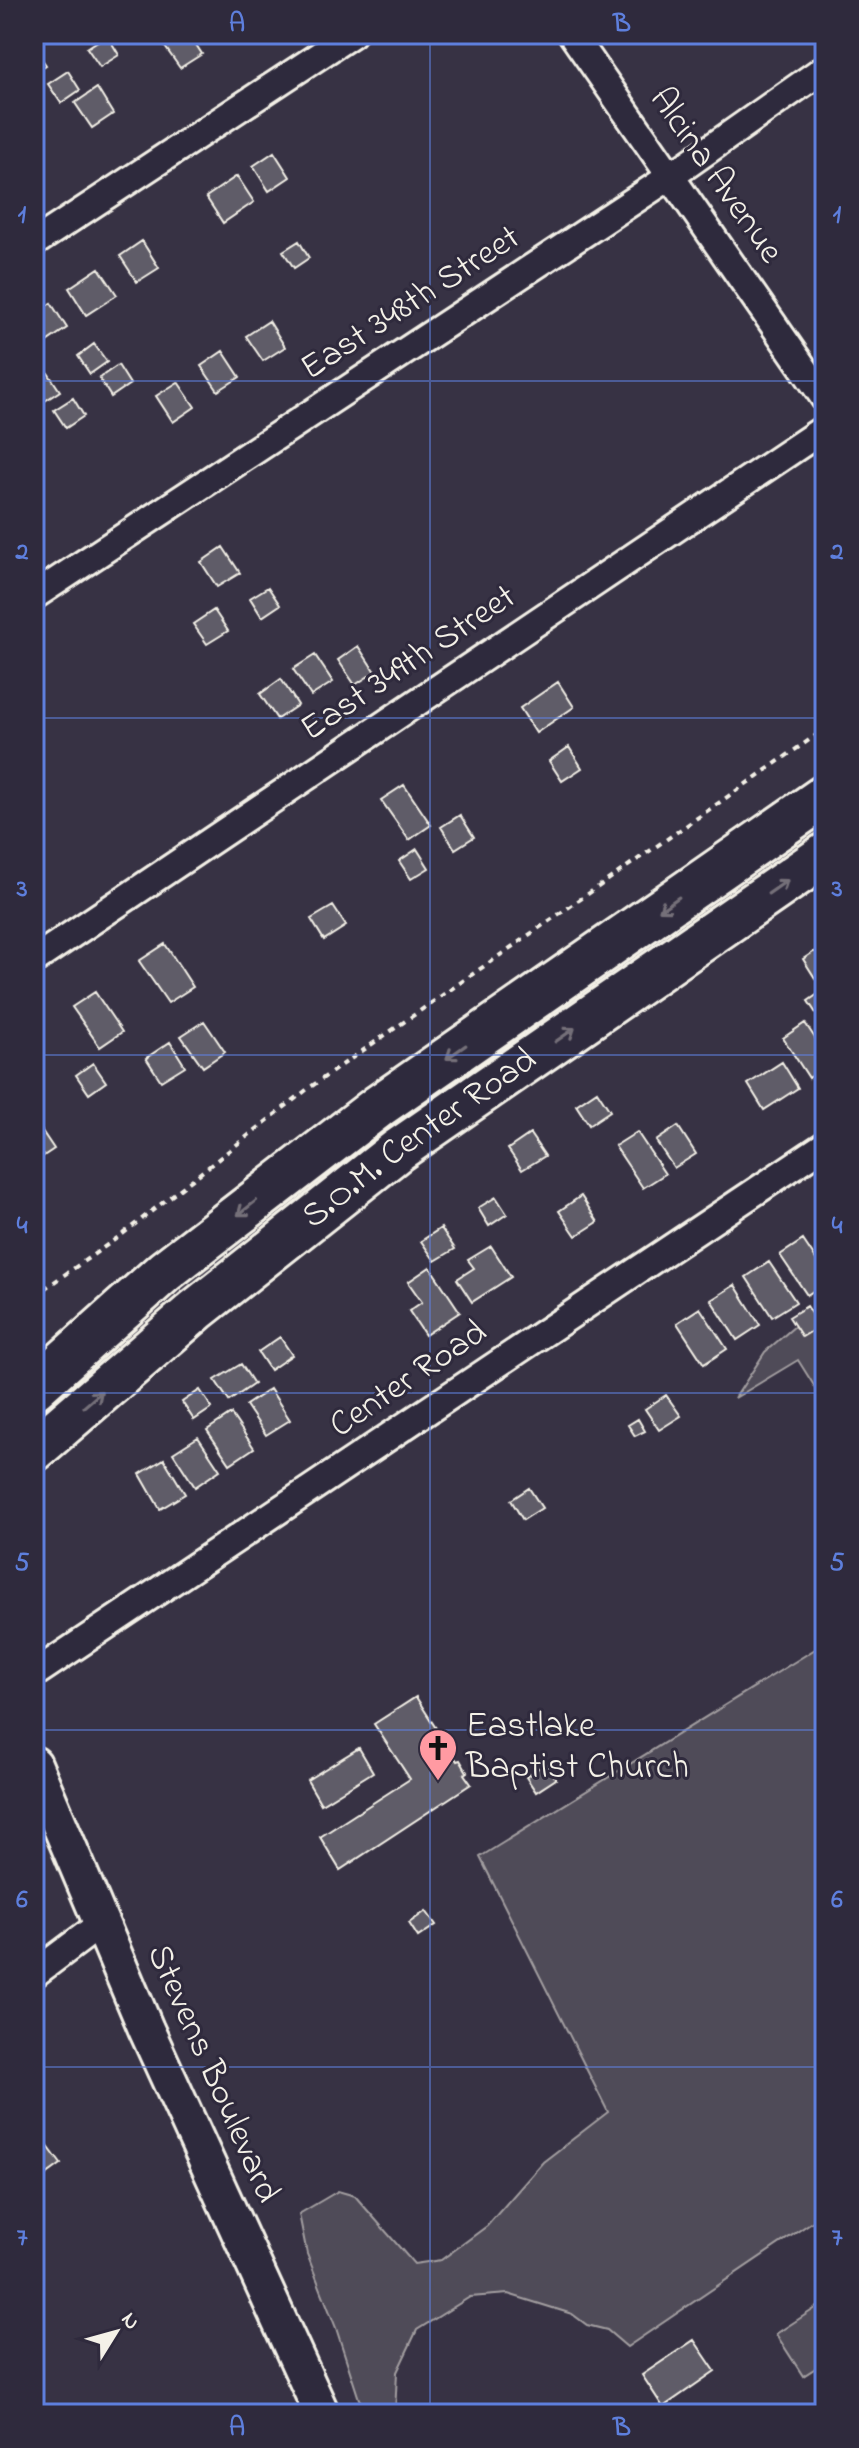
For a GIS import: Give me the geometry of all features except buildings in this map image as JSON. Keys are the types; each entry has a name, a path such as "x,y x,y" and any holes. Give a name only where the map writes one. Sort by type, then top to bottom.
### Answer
{"main road":[{"name":"S.O.M. Center Road","path":"34,1388 165,1271 379,1106 825,796"},
{"name":"S.O.M. Center Road","path":"34,1450 196,1310 398,1150 825,855"}],"street":[{"path":"34,243 352,34"},
{"name":"Alcina Avenue","path":"572,34 825,399"},
{"name":"East 348th Street","path":"34,596 671,176 825,68"},
{"name":"East 349th Street","path":"34,960 825,428"},
{"name":"Center Road","path":"34,1674 825,1145"},
{"name":"Stevens Boulevard","path":"34,1764 157,2053 322,2414"},
{"path":"34,1974 102,1923"}],"path":[{"path":"34,1296 120,1236 309,1088 825,729"}],"shaded area":[{"path":"825,1300 825,1403 798,1360 735,1398 765,1352"},
{"path":"825,1643 825,2213 627,2347 607,2330 587,2325 572,2314 508,2294 470,2297 417,2330 397,2372 395,2414 370,2414 359,2399 307,2254 299,2214 338,2191 355,2196 414,2264 441,2260 487,2226 543,2162 608,2112 480,1857"},
{"path":"825,2302 825,2362 803,2376 776,2334"}],"place":[{"name":"Eastlake Baptist Church","path":"438,1782"}]}
